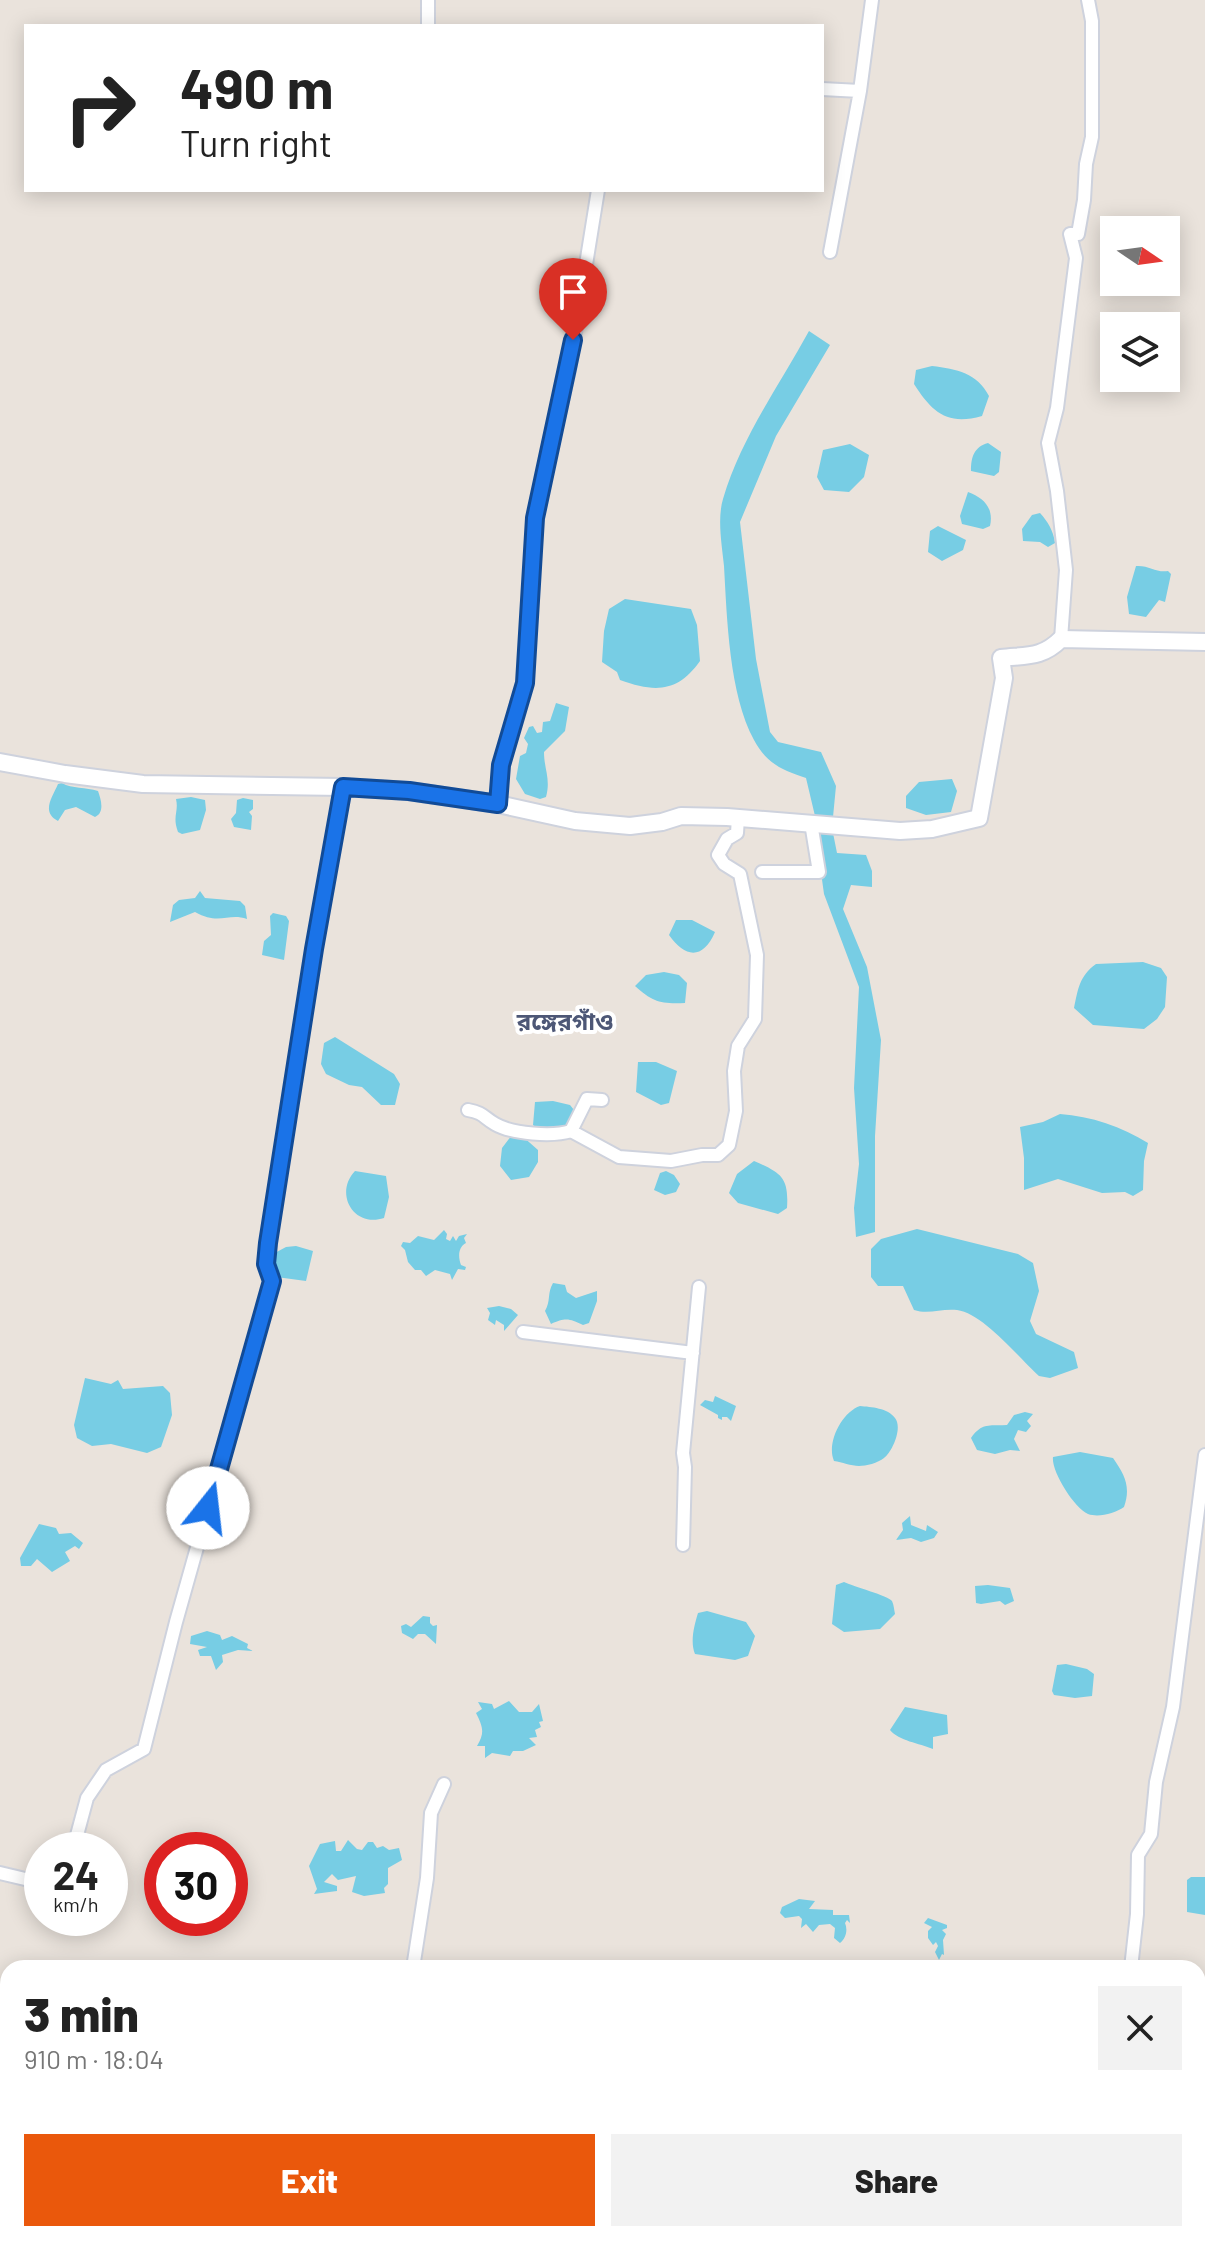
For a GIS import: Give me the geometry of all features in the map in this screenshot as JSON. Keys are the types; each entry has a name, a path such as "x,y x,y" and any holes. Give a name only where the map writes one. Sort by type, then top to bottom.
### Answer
{"street":[{"path":"428,0 428,24"},
{"path":"830,252 860,91 872,0"},
{"path":"0,762 143,784 409,791 498,804 575,821 630,826 681,816 900,831 932,829 979,818 1004,678 1001,658 1049,651 1061,639 1066,570 1048,443 1057,408 1076,258 1070,234 1078,234 1092,137 1092,21 1088,0"},
{"path":"824,89 860,91"},
{"path":"498,804 501,765 525,683 535,518 569,370 598,192"},
{"path":"1061,639 1205,642"},
{"path":"78,1832 87,1798 106,1770 144,1749 176,1622 272,1281 266,1264 268,1243 343,787"},
{"path":"468,1110 481,1112 496,1125 512,1130 553,1136 571,1131 619,1157 682,1160 718,1155 729,1145 736,1111 734,1071 738,1046 755,1019 757,955 740,874 724,864 718,855 727,839 737,833 738,818"},
{"path":"762,872 819,872 811,823"},
{"path":"571,1131 587,1099 602,1100"},
{"path":"683,1545 683,1453 699,1287"},
{"path":"523,1332 693,1353"},
{"path":"1132,1960 1137,1914 1138,1855 1151,1834 1156,1782 1173,1707 1205,1455"},
{"path":"414,1960 427,1878 431,1813 444,1784"},
{"path":"0,1873 24,1879"}],"water":[{"path":"809,331 830,345 776,436 740,522 756,659 770,732 778,742 821,752 836,786 833,817 815,816 806,778 782,769 770,760 754,740 746,721 734,678 720,532 723,499 740,455"},
{"path":"932,366 958,371 979,382 989,396 982,416 950,418 927,402 914,384 916,370"},
{"path":"988,443 1001,452 999,472 994,476 971,471 974,453"},
{"path":"850,444 869,455 864,477 849,492 824,490 817,477 823,450"},
{"path":"968,492 986,504 990,526 983,529 962,524 960,516"},
{"path":"1040,513 1054,538 1055,543 1048,547 1040,542 1023,541 1022,529 1032,515"},
{"path":"938,526 966,540 963,550 942,561 928,552 930,531"},
{"path":"1136,566 1171,574 1165,602 1159,600 1146,617 1129,614 1127,597"},
{"path":"625,599 691,609 697,625 700,661 683,679 665,687 645,687 620,680 617,672 602,662 609,609"},
{"path":"556,703 569,707 565,731 544,752 547,791 546,797 540,799 525,794 516,779 520,756 526,753 528,744 524,738 529,727 533,726 537,733 542,732 543,722 550,721"},
{"path":"952,779 957,791 951,812 926,815 906,808 906,796 919,782"},
{"path":"58,784 98,791 101,806 98,815 95,817 76,807 65,810 58,821 53,817 49,804"},
{"path":"191,797 205,800 206,810 200,830 182,834 176,827 176,799"},
{"path":"237,800 253,800 253,809 249,812 252,816 251,830 234,827 231,819 236,813"},
{"path":"832,828 837,853 866,855 872,871 872,887 851,885 843,909 867,967 881,1040 875,1136 875,1232 856,1237 854,1208 859,1164 854,1088 859,987 824,894 815,829"},
{"path":"200,891 205,898 240,901 245,906 247,919 217,919 195,912 170,922 173,905 179,900 195,898"},
{"path":"273,913 286,916 289,921 284,960 262,955 264,941 271,935 270,916"},
{"path":"676,920 692,920 715,932 705,948 694,953 687,952 669,935"},
{"path":"1143,962 1161,968 1167,977 1165,1007 1157,1019 1144,1029 1093,1025 1074,1008 1083,978 1096,964"},
{"path":"664,972 679,975 687,983 685,1003 657,1001 635,986 646,975"},
{"path":"335,1037 394,1074 400,1084 395,1105 381,1105 362,1087 349,1085 326,1074 321,1064 324,1043"},
{"path":"638,1062 656,1062 677,1071 669,1103 661,1105 636,1092"},
{"path":"553,1101 570,1105 578,1115 571,1131 544,1134 533,1125 535,1102"},
{"path":"1060,1114 1106,1123 1148,1143 1143,1190 1133,1196 1125,1192 1102,1193 1058,1179 1024,1190 1020,1127"},
{"path":"512,1135 521,1135 538,1150 538,1162 529,1177 511,1180 500,1166 502,1148"},
{"path":"754,1161 777,1173 785,1183 787,1208 778,1214 738,1203 729,1193 737,1174"},
{"path":"355,1171 386,1176 389,1197 384,1218 363,1218 350,1206 346,1189"},
{"path":"666,1171 674,1175 680,1184 676,1192 665,1195 654,1190 660,1173"},
{"path":"917,1229 1018,1254 1033,1263 1039,1291 1030,1321 1036,1334 1074,1352 1078,1368 1050,1378 1039,1376 978,1319 957,1310 914,1310 903,1286 878,1286 871,1277 871,1249 881,1239"},
{"path":"444,1230 446,1239 450,1241 453,1236 456,1241 459,1236 467,1234 459,1256 461,1265 466,1267 465,1270 458,1269 452,1280 450,1274 435,1270 426,1276 421,1270 415,1270 401,1246 403,1242 410,1243 418,1236 434,1240"},
{"path":"296,1246 313,1251 306,1281 269,1276 273,1254"},
{"path":"553,1283 565,1285 567,1292 576,1298 597,1291 597,1301 589,1323 583,1325 564,1320 551,1324 545,1311"},
{"path":"499,1306 511,1309 518,1315 504,1331 504,1325 496,1320 495,1325 488,1320 490,1313 487,1308"},
{"path":"85,1378 111,1384 118,1380 123,1389 163,1386 170,1393 172,1415 161,1447 147,1453 111,1444 92,1446 77,1438 74,1425"},
{"path":"715,1396 736,1406 731,1421 727,1417 722,1417 722,1420 718,1418 718,1415 700,1405 705,1400 713,1402"},
{"path":"860,1406 884,1410 895,1418 898,1428 893,1445 884,1458 872,1464 856,1466 834,1461 832,1446 837,1429 853,1409"},
{"path":"1025,1412 1033,1414 1027,1421 1031,1426 1026,1432 1018,1430 1014,1439 1020,1451 995,1454 977,1450 971,1438 979,1429 1007,1425 1014,1415"},
{"path":"1080,1452 1113,1458 1126,1481 1124,1507 1107,1514 1092,1515 1082,1510 1070,1497 1056,1471 1053,1457"},
{"path":"910,1516 911,1525 926,1531 927,1525 938,1532 934,1538 921,1542 911,1538 896,1540 903,1530 902,1523"},
{"path":"39,1524 56,1528 59,1534 71,1533 83,1543 79,1549 75,1546 65,1552 70,1561 52,1572 37,1559 31,1566 21,1566 20,1558"},
{"path":"844,1582 889,1599 895,1614 880,1629 844,1632 832,1624 836,1585"},
{"path":"975,1586 1010,1588 1014,1601 1005,1605 1000,1601 976,1603"},
{"path":"707,1611 746,1622 755,1636 748,1656 735,1660 695,1654 693,1639 698,1613"},
{"path":"423,1616 430,1617 433,1626 437,1625 436,1644 425,1634 418,1634 413,1639 402,1633 401,1626 406,1624 411,1627"},
{"path":"207,1631 220,1635 222,1640 232,1636 248,1644 247,1648 253,1651 238,1650 222,1655 223,1662 216,1670 211,1656 200,1656 198,1650 207,1647 190,1644 191,1636"},
{"path":"1066,1664 1094,1674 1092,1696 1075,1698 1054,1695 1057,1665"},
{"path":"509,1701 519,1712 532,1712 539,1704 543,1721 539,1722 541,1727 535,1730 537,1737 529,1738 536,1745 523,1751 513,1751 510,1756 492,1753 485,1758 485,1746 477,1746 482,1734 476,1713 482,1709 478,1702 492,1704 494,1709"},
{"path":"905,1707 947,1715 948,1734 933,1737 933,1749 899,1737 890,1730"},
{"path":"348,1840 362,1850 368,1842 373,1842 377,1848 399,1848 402,1860 388,1868 385,1893 364,1896 352,1892 356,1876 338,1880 332,1874 324,1882 337,1886 337,1891 314,1894 317,1889 309,1866 320,1844 335,1841 336,1851 341,1851"},
{"path":"1205,1877 1205,1915 1187,1912 1187,1880"},
{"path":"799,1899 815,1901 809,1909 833,1910 833,1915 849,1915 850,1923 847,1920 845,1923 845,1936 840,1943 834,1938 835,1928 830,1924 819,1925 813,1932 806,1924 801,1928 802,1919 799,1916 785,1918 780,1913 782,1907"},
{"path":"928,1918 947,1925 942,1930 946,1934 943,1940 944,1955 939,1960 935,1952 936,1942 933,1945 928,1938 932,1927 924,1923"}],"district":[{"name":"রঙ্গেরগাঁও","path":"565,1020"}],"route":[{"path":"208,1508 272,1281 266,1264 268,1243 343,787 409,791 498,804 501,765 525,683 535,518 573,340"}]}
